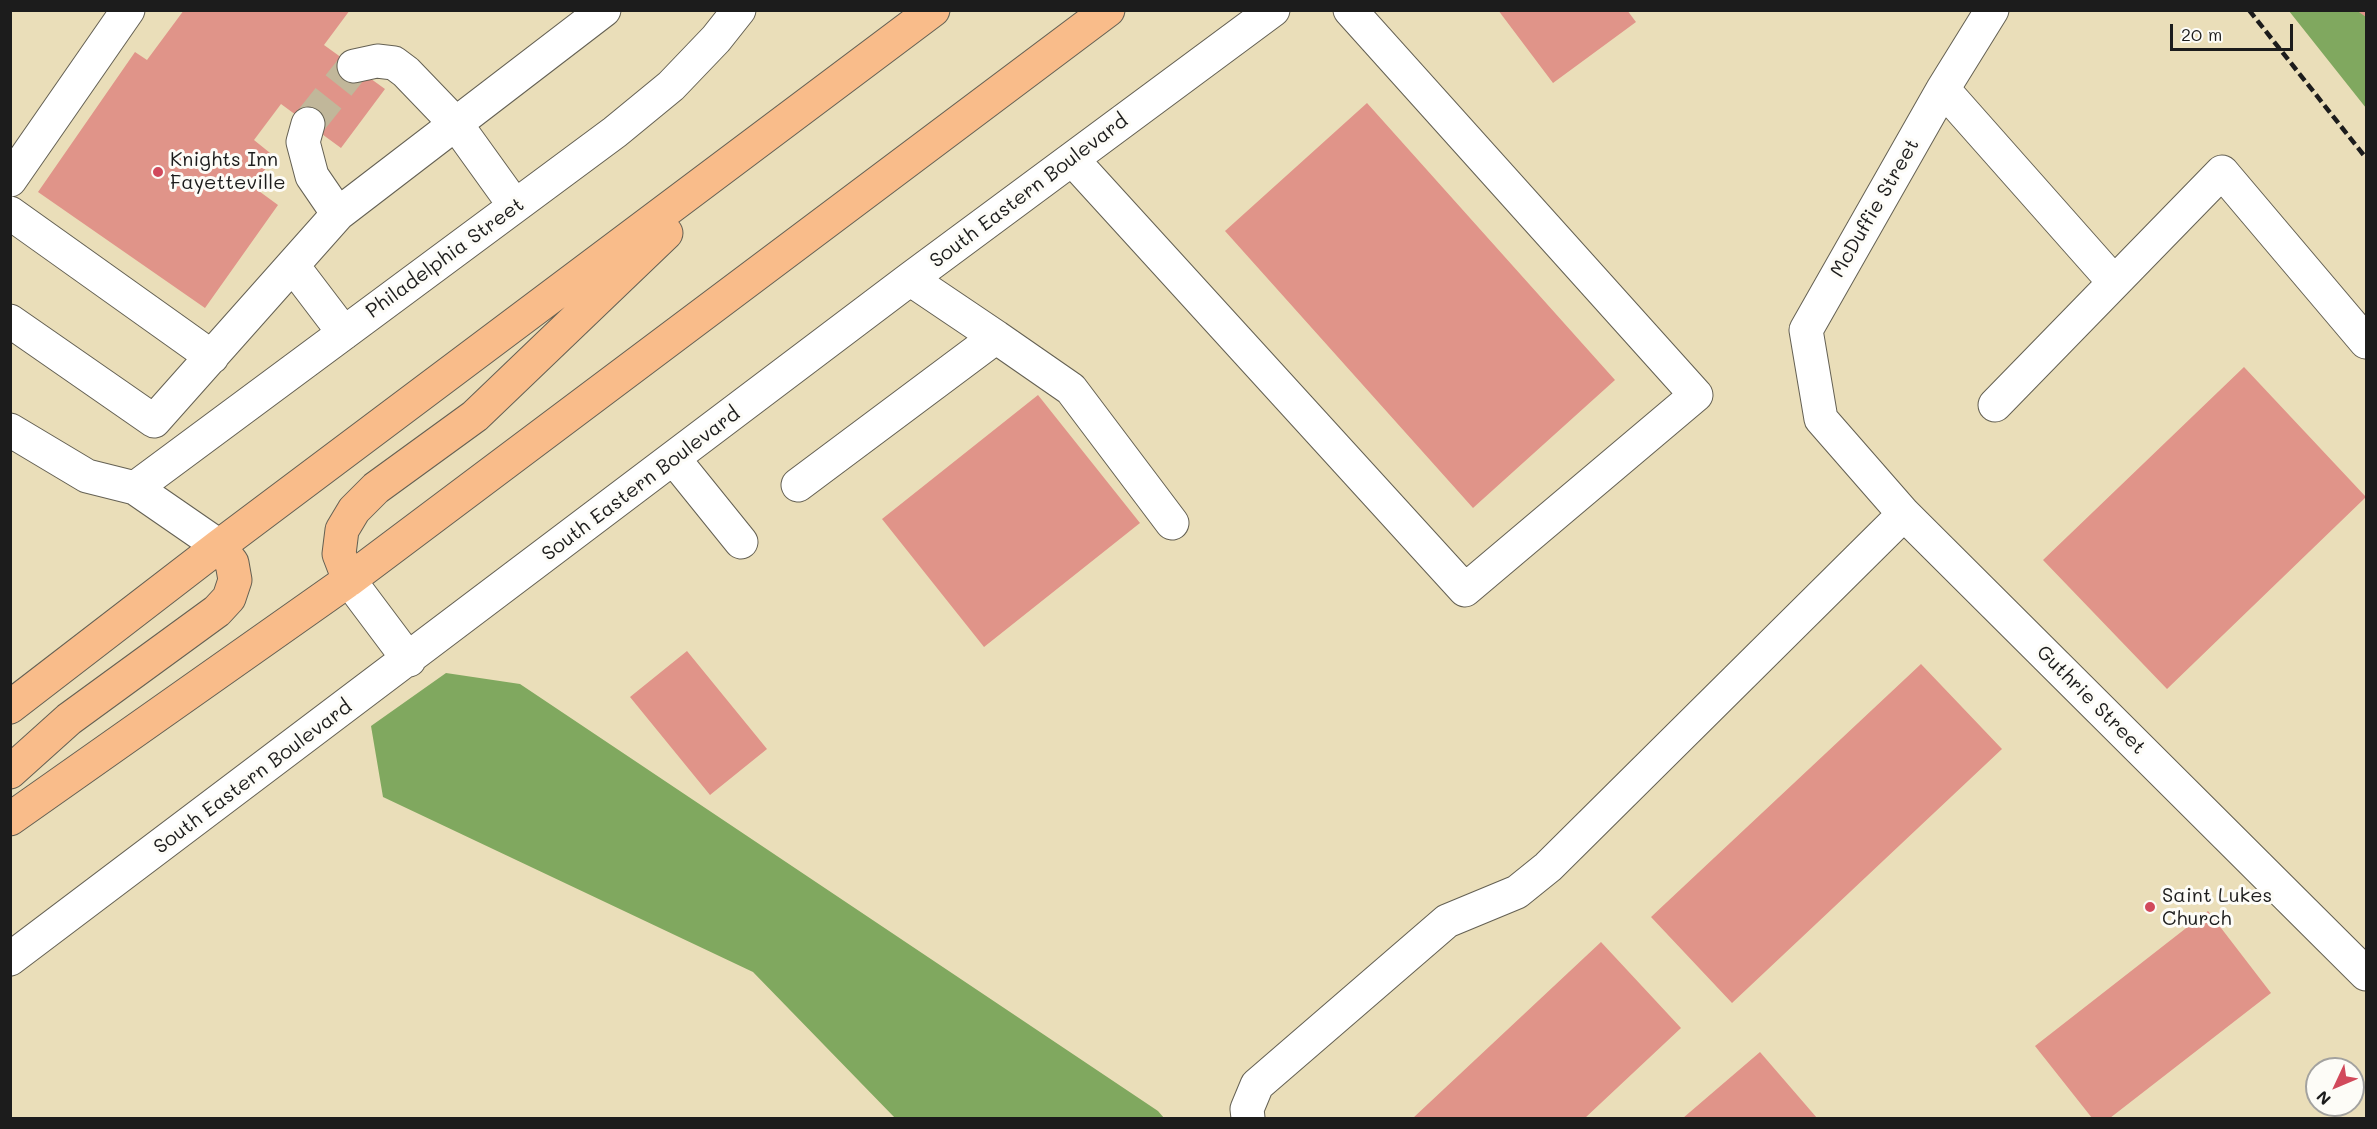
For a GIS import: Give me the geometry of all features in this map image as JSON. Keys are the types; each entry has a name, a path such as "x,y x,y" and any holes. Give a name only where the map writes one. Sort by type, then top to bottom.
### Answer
{"highway":[{"path":"10,707 219,546 933,10"},
{"path":"10,819 349,580 1108,10"},
{"path":"349,580 339,554 342,530 354,510 376,488 475,416 771,132"},
{"path":"10,772 69,719 229,598 235,580 232,563 219,546"}],"street":[{"path":"10,180 128,10"},
{"path":"154,422 338,214 604,10"},
{"name":"Philadelphia Street","path":"135,488 615,132 671,86 716,39 739,10"},
{"name":"South Eastern Boulevard","path":"10,960 910,279 1273,10"},
{"path":"1072,159 1465,590 1696,395 1350,10"},
{"name":"McDuffie Street","path":"1821,419 1806,330 1943,89 1992,10"},
{"path":"354,66 377,61 394,63 406,72 456,124 515,206"},
{"path":"1943,89 2114,282"},
{"path":"308,124 303,142 312,176 338,214"},
{"path":"1995,405 2222,172 2367,342"},
{"path":"10,213 212,357"},
{"path":"292,266 344,333"},
{"path":"910,279 1071,389 1172,523"},
{"path":"10,321 154,422 183,453"},
{"path":"798,485 996,337"},
{"name":"Guthrie Street","path":"1821,419 1904,514 2367,974"},
{"path":"10,430 87,476 135,488 219,546"},
{"path":"674,459 741,542"},
{"path":"1248,1119 1247,1109 1257,1085 1447,921 1517,892 1548,867 1904,514"},
{"path":"349,580 409,660"}],"green space":[{"path":"2289,11 2366,11 2366,108"},
{"path":"446,673 520,684 1158,1111 1164,1118 895,1118 753,972 383,797 371,726"}],"building":[{"name":"Knights Inn Fayetteville","path":"184,10 350,10 324,45 385,89 341,148 281,104 254,140 275,157 252,186 278,205 205,308 38,192 135,52 147,60"},
{"path":"1498,10 1627,10 1636,22 1553,83"},
{"path":"2356,10 2366,10 2366,17"},
{"path":"1367,103 1615,380 1473,508 1225,231"},
{"path":"2244,367 2366,497 2167,689 2043,560"},
{"path":"1038,395 1140,523 984,647 882,519"},
{"path":"687,651 767,749 710,795 630,697"},
{"path":"1921,664 2002,749 1732,1003 1651,917"},
{"path":"2208,911 2271,993 2110,1118 2092,1118 2035,1046"},
{"path":"1601,942 1681,1028 1585,1118 1413,1118"},
{"path":"1760,1052 1817,1118 1683,1118"}],"tunnel":[{"path":"308,124 354,66"}],"railway":[{"path":"2249,10 2366,158"}],"place":[{"name":"Knights Inn Fayetteville","path":"158,172"},
{"name":"Saint Lukes Church","path":"2150,907"}]}
